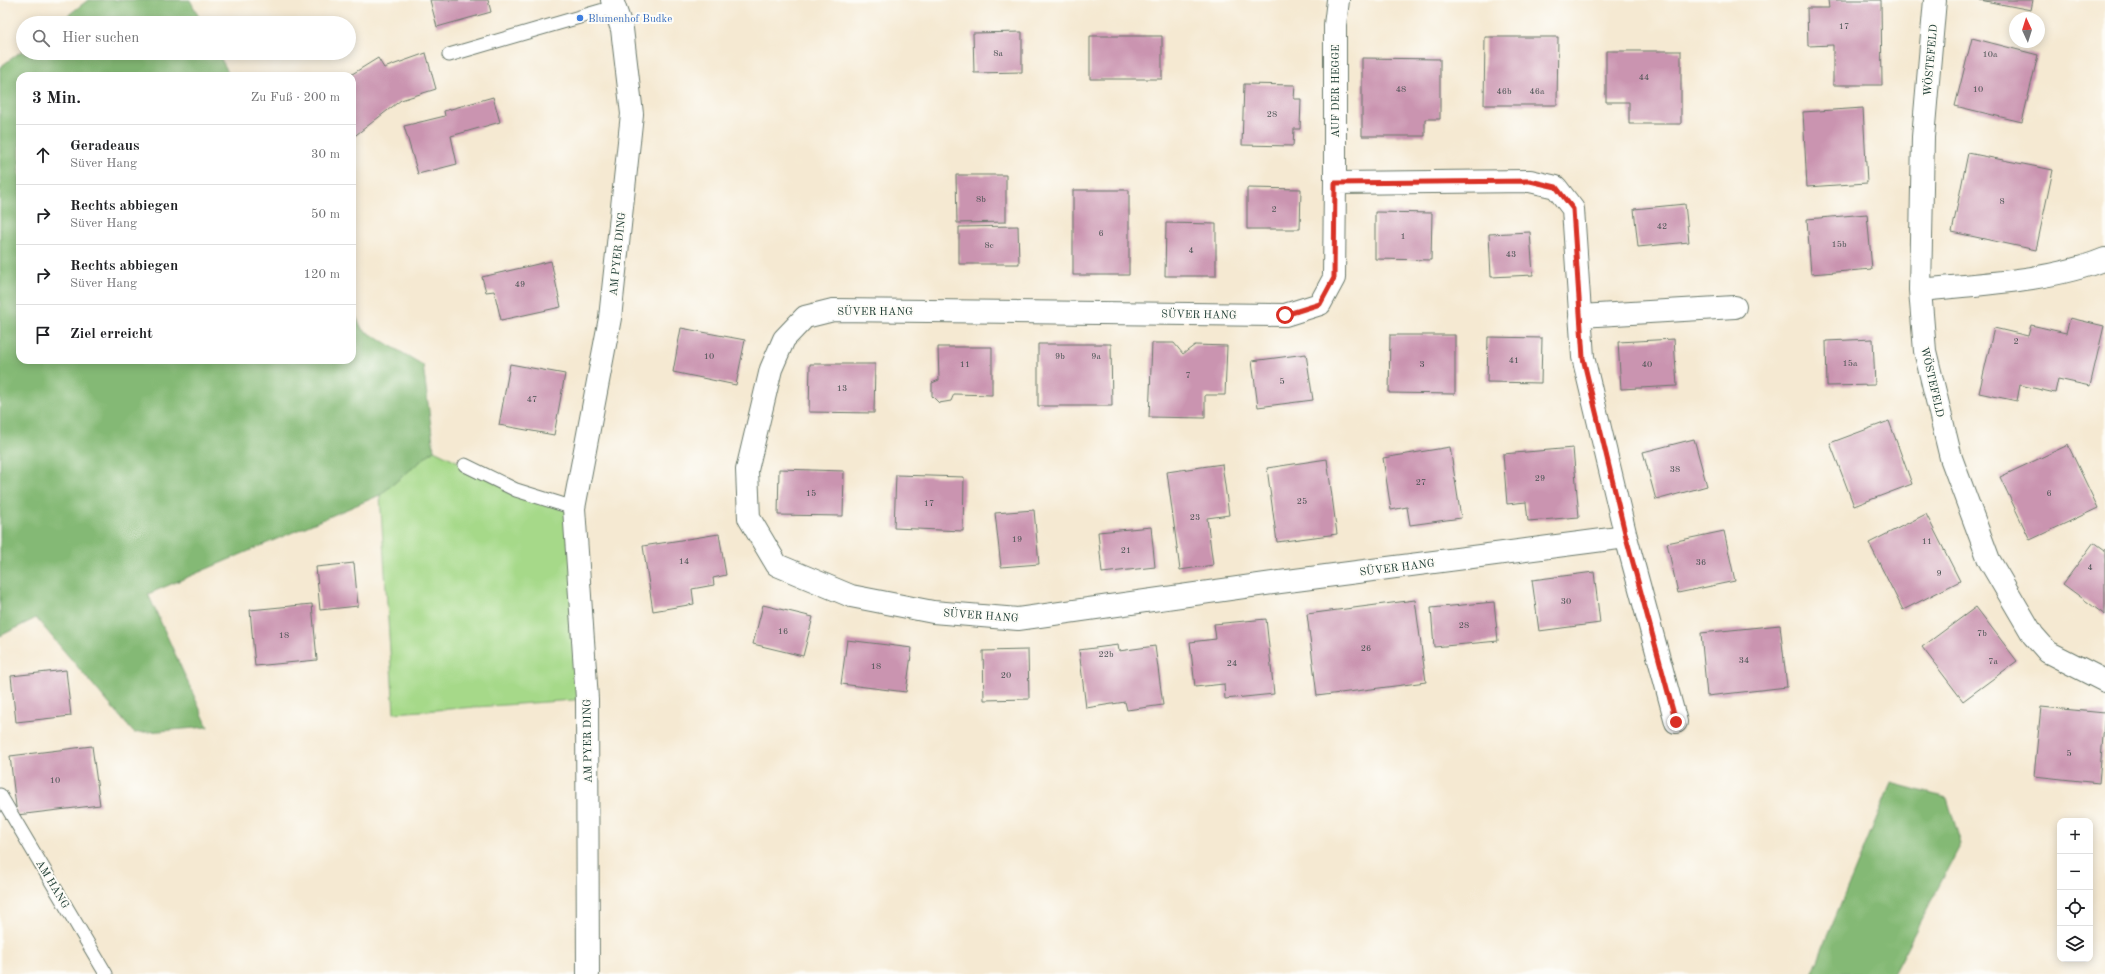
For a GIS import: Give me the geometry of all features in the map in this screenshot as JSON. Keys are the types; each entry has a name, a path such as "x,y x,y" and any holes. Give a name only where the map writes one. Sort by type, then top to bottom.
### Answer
{"street":[{"name":"AUF DER HEGGE","path":"1335,183 1335,25 1338,0"},
{"name":"WÖSTEFELD","path":"1935,0 1923,137 1920,290 1925,351 1951,458 1989,560 2033,635 2048,652 2105,681"},
{"name":"AM PYER DING","path":"588,974 587,699 574,508 610,318 632,114 622,29 613,3"},
{"path":"1335,183 1530,181 1556,187 1573,209 1583,358 1626,537 1676,722"},
{"name":"SÜVER HANG","path":"1335,183 1334,278 1320,304 1285,315 833,310 806,317 784,339 770,370 747,470 749,518 777,565 851,596 933,612 1018,619 1280,582 1626,537"},
{"path":"1920,290 2014,280 2088,266 2105,259"},
{"path":"1580,316 1735,307"}],"lane":[{"path":"449,55 613,3"},
{"path":"465,465 516,490 574,508"},
{"name":"AM HANG","path":"0,795 106,974"}],"green space":[{"path":"88,0 190,0 198,16 67,16"},
{"path":"16,55 16,60 222,60 228,72 16,72 16,364 356,364 356,317 362,329 423,365 434,450 380,495 148,594 208,727 134,733 36,618 0,636 0,67"},
{"path":"434,450 516,490 574,508 587,699 394,713 380,495"},
{"path":"1891,783 1947,798 1961,844 1893,974 1812,974"}],"building":[{"path":"430,0 488,0 491,12 437,27"},
{"path":"1828,0 1881,0 1882,85 1833,85 1833,45 1808,46 1807,8 1829,8"},
{"path":"1980,0 2033,0 2031,10"},
{"path":"1022,32 1022,72 974,73 973,33"},
{"path":"1090,36 1162,36 1162,79 1090,79"},
{"path":"1485,37 1558,37 1557,105 1484,105"},
{"path":"1972,38 2038,55 2022,122 1955,106"},
{"path":"1606,51 1681,51 1681,124 1629,124 1629,102 1606,102"},
{"path":"426,53 436,89 401,100 356,135 355,72 378,58 384,68"},
{"path":"1362,58 1440,59 1440,119 1425,119 1425,136 1362,136"},
{"path":"1244,84 1295,85 1294,99 1301,99 1300,129 1294,129 1293,146 1242,145"},
{"path":"493,97 500,122 451,136 457,164 418,174 404,126 445,116 444,111"},
{"path":"1863,108 1867,183 1807,187 1803,112"},
{"path":"1968,153 2053,170 2036,250 1952,232"},
{"path":"956,175 1006,175 1006,222 957,223"},
{"path":"1247,188 1301,189 1300,229 1247,229"},
{"path":"1073,190 1129,190 1129,275 1073,275"},
{"path":"1685,204 1689,242 1638,247 1634,209"},
{"path":"1375,212 1432,213 1431,260 1375,259"},
{"path":"1867,214 1872,269 1811,274 1807,219"},
{"path":"1166,223 1216,224 1216,276 1165,276"},
{"path":"1018,226 1019,264 959,264 959,227"},
{"path":"1530,232 1533,275 1491,277 1489,234"},
{"path":"551,261 561,307 501,320 494,291 486,292 482,277"},
{"path":"2070,318 2104,326 2090,386 2058,379 2055,393 2020,385 2017,401 1979,393 1994,328 2028,336 2031,325 2066,333"},
{"path":"681,328 745,340 736,385 673,372"},
{"path":"1390,335 1455,335 1455,394 1389,393"},
{"path":"1488,337 1542,338 1541,383 1487,382"},
{"path":"1674,339 1677,386 1621,389 1618,342"},
{"path":"1873,339 1875,385 1827,386 1826,341"},
{"path":"1152,343 1174,343 1183,354 1195,345 1227,346 1225,395 1205,395 1205,418 1149,417"},
{"path":"1038,344 1111,344 1112,406 1038,406"},
{"path":"938,347 992,347 992,395 954,394 951,401 939,403 932,396 932,383 939,380"},
{"path":"1306,354 1313,400 1258,407 1252,361"},
{"path":"510,364 565,374 554,435 499,425"},
{"path":"810,364 875,364 874,413 809,412"},
{"path":"1889,421 1912,484 1854,506 1830,443"},
{"path":"1694,439 1707,486 1656,500 1643,452"},
{"path":"2068,445 2098,508 2030,540 2000,477"},
{"path":"1450,447 1461,518 1410,525 1407,507 1391,510 1383,458"},
{"path":"1573,448 1579,517 1528,521 1526,502 1507,504 1503,454"},
{"path":"1327,459 1337,534 1277,542 1267,468"},
{"path":"1222,464 1229,515 1207,518 1213,565 1180,570 1167,472"},
{"path":"779,469 844,471 843,516 778,515"},
{"path":"896,475 964,477 963,531 894,528"},
{"path":"1034,510 1039,564 1001,567 995,513"},
{"path":"1926,514 1960,581 1903,610 1869,543"},
{"path":"1151,527 1155,567 1102,573 1098,532"},
{"path":"1724,531 1735,581 1678,593 1667,543"},
{"path":"719,534 726,575 713,578 714,585 692,589 694,604 653,611 643,546"},
{"path":"2094,542 2105,550 2105,615 2063,584"},
{"path":"354,563 358,606 320,610 316,567"},
{"path":"1594,572 1600,623 1539,631 1532,580"},
{"path":"1415,600 1426,682 1317,696 1307,614"},
{"path":"1494,602 1498,641 1434,647 1431,608"},
{"path":"312,604 317,660 255,666 250,610"},
{"path":"763,605 813,617 803,656 753,644"},
{"path":"1976,607 2017,661 1963,701 1922,647"},
{"path":"1266,619 1274,694 1225,699 1224,684 1195,687 1190,642 1216,639 1214,624"},
{"path":"1780,625 1787,687 1707,696 1701,633"},
{"path":"847,640 912,648 906,692 841,684"},
{"path":"1118,645 1119,651 1155,646 1163,705 1127,710 1125,702 1086,708 1079,650"},
{"path":"1028,650 1029,699 984,700 983,651"},
{"path":"66,670 71,716 16,722 11,676"},
{"path":"2041,707 2105,713 2099,783 2034,776"},
{"path":"92,746 100,805 17,815 10,756"}],"place":[{"name":"Blumenhof Budke","path":"580,18"}],"route":[{"path":"1285,315 1320,304 1334,278 1335,183 1530,181 1556,187 1573,209 1583,358 1626,537 1676,722"}]}
